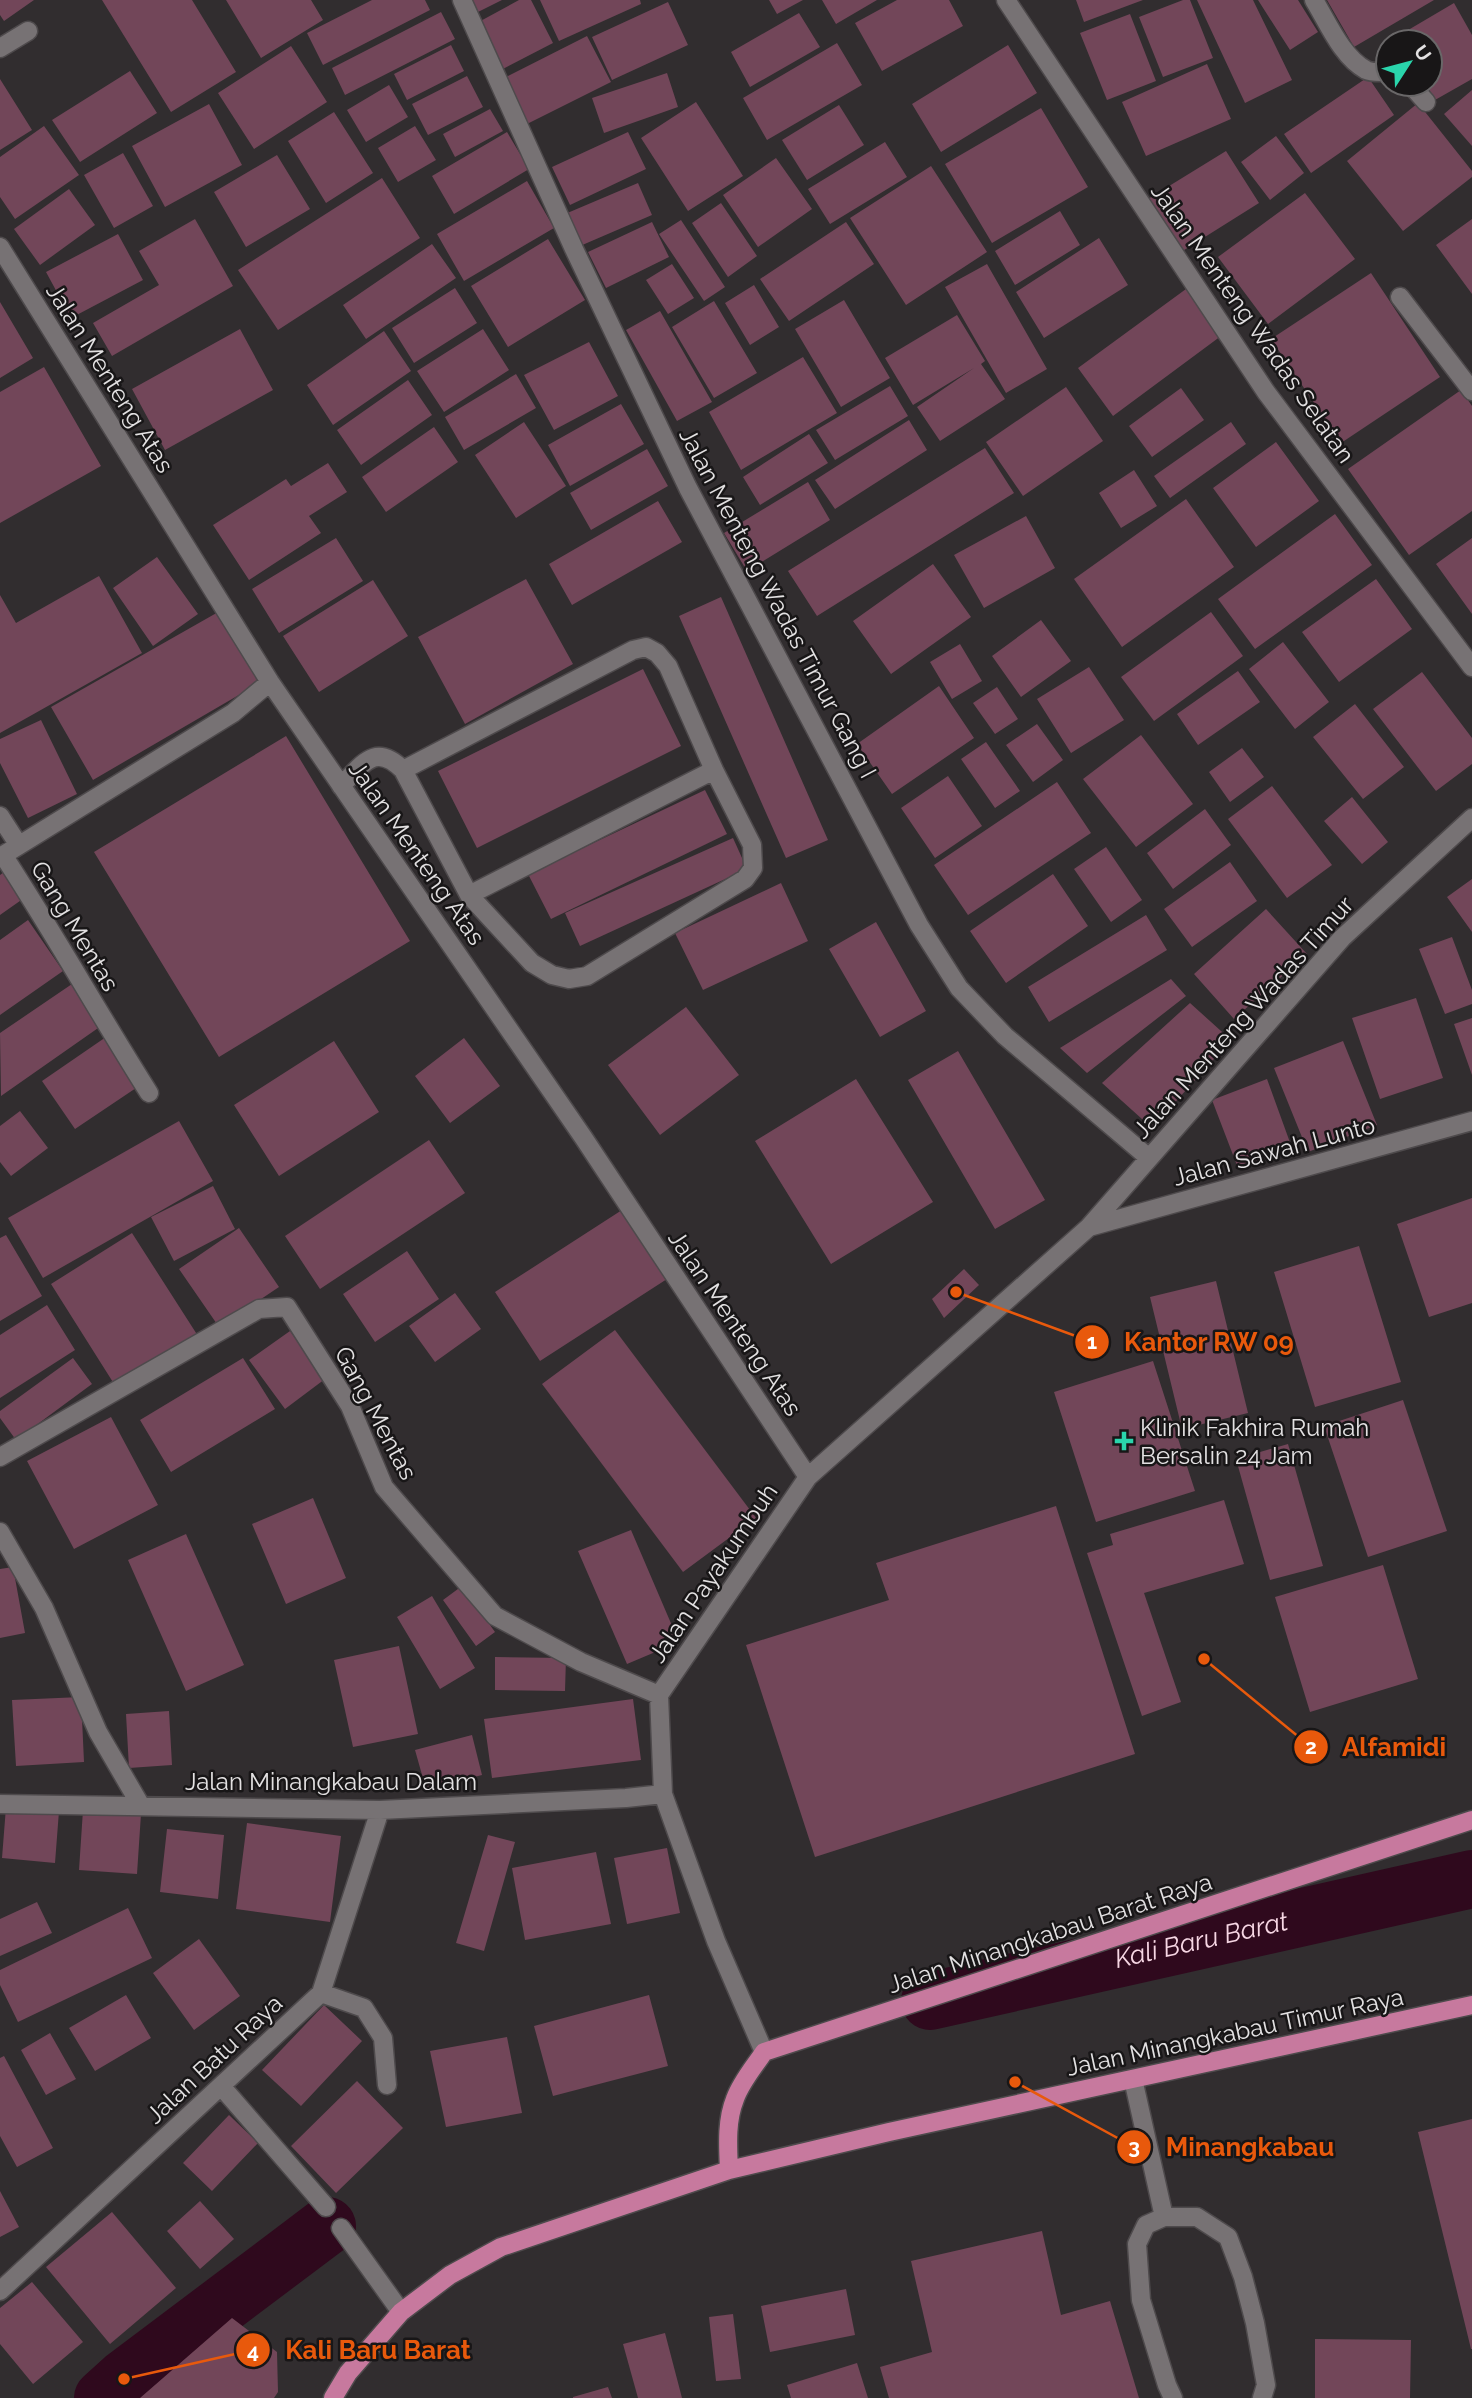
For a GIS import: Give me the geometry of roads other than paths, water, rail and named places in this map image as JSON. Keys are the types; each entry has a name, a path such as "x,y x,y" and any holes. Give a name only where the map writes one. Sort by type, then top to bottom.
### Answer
{"main road":[{"name":"Jalan Minangkabau Barat Raya","path":"764,2052 1472,1820"},
{"name":"Jalan Minangkabau Timur Raya","path":"333,2398 348,2373 401,2312 450,2275 501,2247 729,2170 889,2132 1472,2005"},
{"path":"729,2170 731,2111 735,2098 764,2052"}],"street":[{"name":"Jalan Menteng Wadas Timur Gang I","path":"462,0 574,249 688,488 919,925 959,988 1005,1036 1149,1158"},
{"name":"Jalan Menteng Wadas Selatan","path":"1006,0 1266,392 1472,667"},
{"path":"1314,0 1346,51 1356,63 1369,72 1374,72"},
{"path":"0,48 28,31"},
{"path":"1422,98 1426,102"},
{"name":"Jalan Menteng Atas","path":"0,247 270,682 583,1137 808,1477"},
{"path":"1400,297 1472,391"},
{"path":"341,786 372,758 383,755 391,758 403,770 469,895 532,963 552,975 569,979 587,976 745,879 752,868 752,845 714,770 668,666 657,653 646,647 633,650 403,770"},
{"path":"1,856 233,713 270,682"},
{"path":"469,895 714,770"},
{"path":"0,816 18,844"},
{"name":"Jalan Menteng Wadas Timur","path":"1089,1227 1342,938 1472,818"},
{"name":"Gang Mentas","path":"1,856 53,932 101,1017 149,1093"},
{"name":"Jalan Sawah Lunto","path":"1089,1227 1472,1121"},
{"name":"Jalan Payakumbuh","path":"764,2052 716,1941 663,1794 659,1695 808,1477 1089,1227"},
{"name":"Gang Mentas","path":"0,1457 260,1309 287,1307 350,1406 384,1487 495,1616 581,1662 659,1695"},
{"path":"0,1532 44,1608 98,1732 141,1806"},
{"name":"Jalan Minangkabau Dalam","path":"0,1804 380,1810 663,1794"},
{"name":"Jalan Batu Raya","path":"0,2291 321,1993 380,1810"},
{"path":"321,1993 364,2008 383,2038 387,2085"},
{"path":"1133,2079 1164,2217"},
{"path":"220,2087 326,2207"},
{"path":"1173,2398 1141,2300 1137,2244 1146,2225 1164,2217 1198,2217 1228,2237 1243,2277 1255,2323 1266,2385 1262,2398"},
{"path":"341,2228 401,2312"}],"waterway":[{"name":"Kali Baru Barat","path":"930,2001 1472,1879"},
{"name":"Kali Baru Barat","path":"103,2398 124,2379 327,2226"}],"place":[{"name":"Kantor RW 09","path":"956,1292"},
{"name":"Klinik Fakhira Rumah Bersalin 24 Jam","path":"1124,1441"},
{"name":"Alfamidi","path":"1204,1659"},
{"name":"Minangkabau","path":"1015,2082"},
{"name":"Kali Baru Barat","path":"124,2379"}]}
